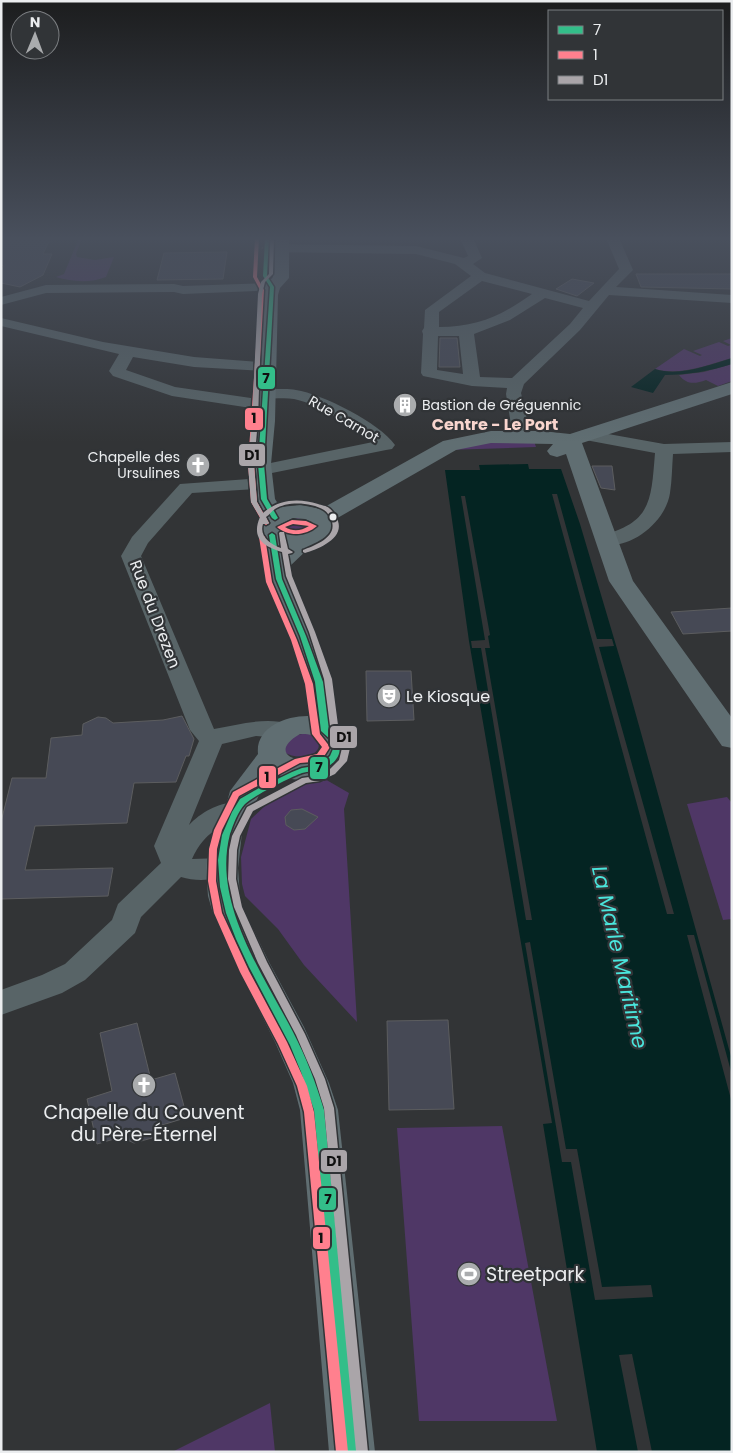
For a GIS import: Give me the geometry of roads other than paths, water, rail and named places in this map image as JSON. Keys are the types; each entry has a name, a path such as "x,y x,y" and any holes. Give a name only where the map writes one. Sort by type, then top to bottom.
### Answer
{"main road":[{"path":"271,306 264,400 264,499 274,526 279,579 305,643 320,688 325,731"},
{"path":"432,455 571,442 732,388"},
{"path":"322,518 450,445 491,437 522,437 571,442"},
{"path":"571,442 619,576 627,592 732,739"},
{"path":"263,477 298,511"},
{"path":"298,511 311,513 322,518 326,528 318,537 302,542 285,541 274,526 289,512 298,511"},
{"path":"277,565 302,542"},
{"path":"289,727 313,726 325,731 334,739 336,747 334,756 326,764 315,769 302,770 284,766 271,756 269,749 271,742 289,727 305,702 311,662"},
{"path":"271,756 256,779 245,791 240,807 226,833 222,880 228,910 311,1083 319,1110 352,1452"},
{"path":"240,807 302,770"}],"street":[{"path":"438,306 432,310 429,373 515,390"},
{"path":"430,331 480,328 524,306"},
{"path":"515,390 575,327 592,306"},
{"path":"1,322 81,343 194,362 266,366"},
{"path":"466,330 472,381"},
{"path":"129,351 117,371 119,373 172,391 264,400"},
{"path":"515,390 522,437"},
{"name":"Rue Carnot","path":"263,477 386,445 372,433 308,398 296,394 264,400"},
{"path":"571,442 664,449 732,447"},
{"path":"606,540 619,539 633,532 646,520 659,501 664,449"},
{"name":"Rue du Drezen","path":"212,738 202,730 131,556 138,542 187,488 263,477"},
{"path":"222,868 185,870 169,854 167,846 212,738 256,728 289,727"},
{"path":"1,1003 52,984 75,972 125,925 128,912 177,864 186,844 207,822 240,807"}],"water":[{"path":"732,358 732,364 715,369 665,375 653,393 631,387 655,369 674,372 684,371"},
{"name":"La Marle Maritime","path":"528,464 529,469 561,469 580,524 626,679 732,1060 732,1452 597,1452 543,1124 552,1123 469,641 445,470 480,470 479,465"}],"place":[{"name":"Bastion de Gréguennic","path":"405,405"},
{"name":"Chapelle des Ursulines","path":"198,465"},
{"name":"Le Kiosque","path":"389,696"},
{"name":"Chapelle du Couvent du Père-Éternel","path":"144,1085"},
{"name":"Streetpark","path":"469,1274"}],"district":[{"name":"Centre - Le Port","path":"495,424"}]}
